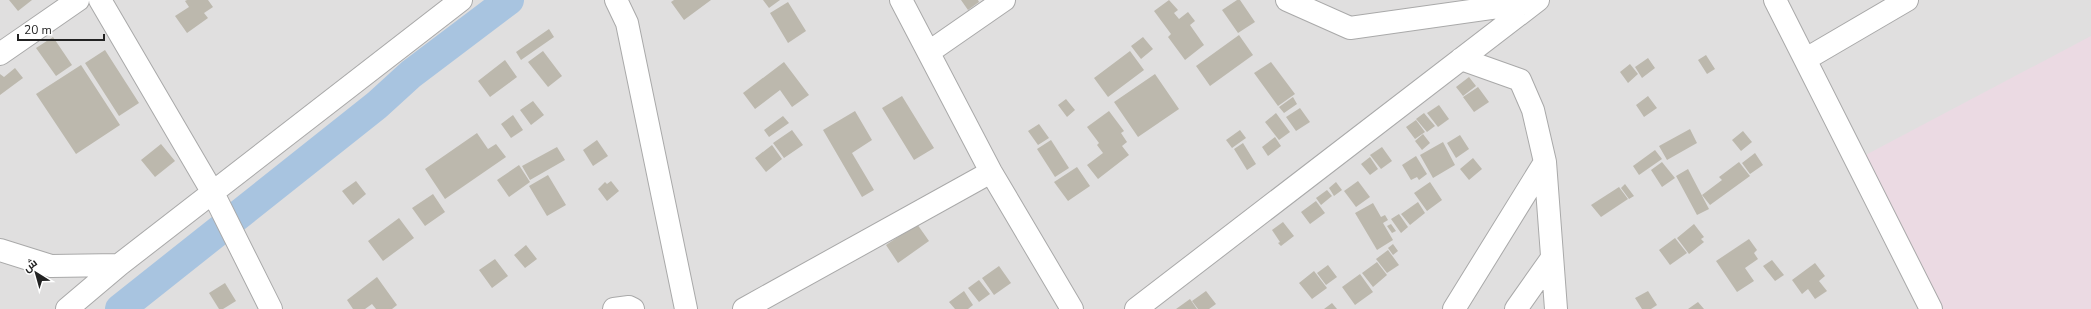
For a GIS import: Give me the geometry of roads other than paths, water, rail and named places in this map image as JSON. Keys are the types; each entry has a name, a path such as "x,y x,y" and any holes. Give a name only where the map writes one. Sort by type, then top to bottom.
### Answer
{"street":[{"path":"0,54 78,0"},
{"path":"100,0 213,193 271,309"},
{"path":"67,309 119,265 462,0"},
{"path":"616,0 627,23 686,309"},
{"path":"901,0 992,172 1072,309"},
{"path":"928,52 1004,0"},
{"path":"1287,0 1350,28 1537,1"},
{"path":"1775,0 1931,309"},
{"path":"1806,59 1906,0"},
{"path":"1136,309 1537,1"},
{"path":"1461,59 1520,80 1533,110 1545,162 1556,309"},
{"path":"1454,309 1545,162"},
{"path":"744,309 992,172"},
{"path":"0,250 50,266 119,265"},
{"path":"1516,309 1552,258"},
{"path":"614,309 629,307 633,309"}],"waterway":[{"path":"120,309 377,105 411,74 509,0"}]}
